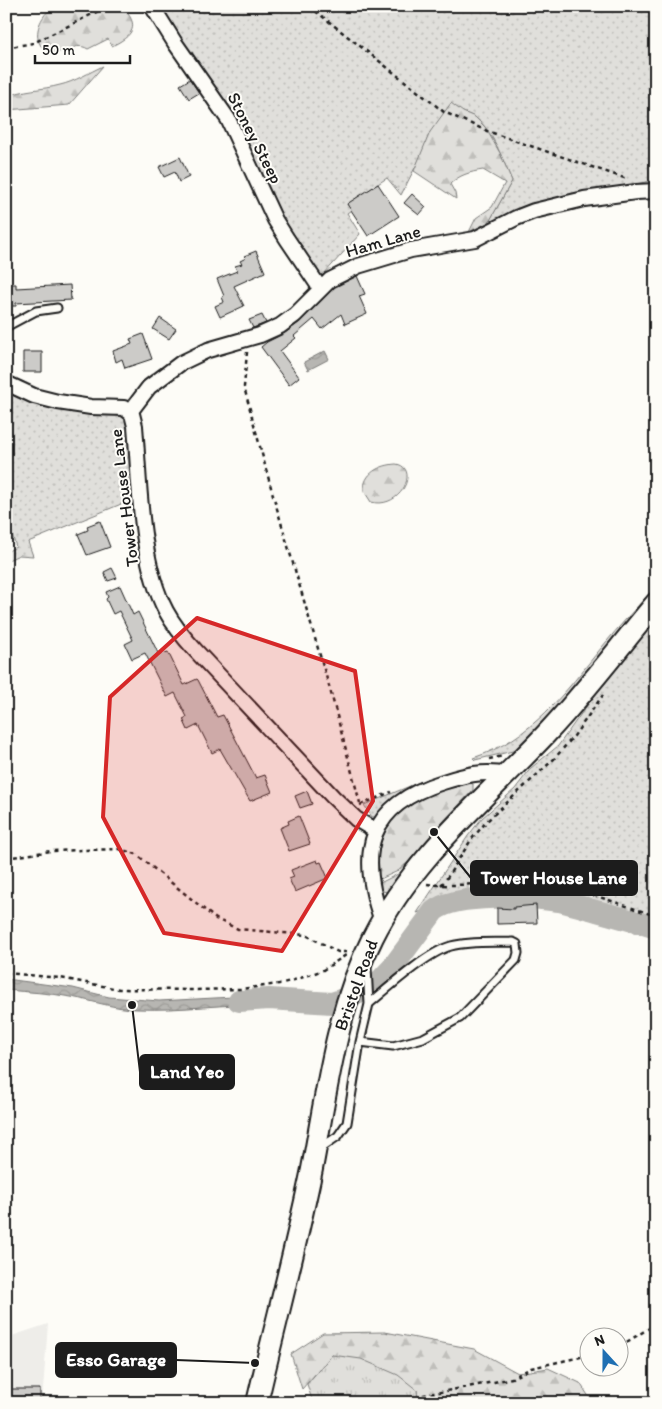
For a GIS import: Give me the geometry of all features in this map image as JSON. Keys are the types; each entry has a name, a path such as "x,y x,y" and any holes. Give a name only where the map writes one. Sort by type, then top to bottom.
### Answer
{"main road":[{"name":"Bristol Road","path":"257,1403 294,1254 338,1032 344,1008 363,958 382,921 424,861 449,833 548,733 656,603"}],"street":[{"name":"Stoney Steep","path":"152,6 175,43 228,119 275,220 320,288"},
{"name":"Ham Lane","path":"130,412 149,387 181,363 208,350 260,335 280,326 330,280 358,266 412,250 475,239 534,211 584,199 656,191"},
{"name":"Tower House Lane","path":"6,383 34,396 58,402 91,407 124,408 130,412 134,418 135,426 146,547 157,590 171,620 196,652 333,797 356,819 376,831"},
{"path":"382,921 371,885 370,856 380,822 393,807 420,790 446,781 485,772 507,774"}],"lane":[{"path":"6,327 36,311 57,308"},
{"path":"360,1042 393,1046 423,1038 460,1018 516,960 517,944 513,942 449,946 398,979 369,1004"},
{"path":"315,1152 338,1136 346,1123 360,1042 369,1004 368,983 363,958"}],"path":[{"path":"6,48 33,43 109,6"},
{"path":"309,6 444,112 487,131 636,183 640,192"},
{"path":"260,335 258,344 247,351 244,384 273,495 331,693 358,799"},
{"path":"440,885 445,882 471,840 487,822 554,759 574,736 607,690"},
{"path":"6,858 51,851 119,849 136,854 210,915 238,929 306,935 338,952 363,958"},
{"path":"435,885 524,882 549,884 590,894 656,916"},
{"path":"6,973 60,978 126,989 241,989 279,984 298,979 323,970 344,956 363,958"},
{"path":"630,1340 656,1324"},
{"path":"409,1403 419,1396 512,1378 531,1368 580,1357"}],"highlighted area":[{"path":"197,618 355,671 373,801 282,951 164,933 103,817 110,697"}],"shaded area":[{"path":"48,1324 42,1403 6,1403 6,1338"}],"green space":[{"path":"56,6 121,6 131,19 132,30 125,38 112,46 108,39 88,49 78,46 52,53 40,44 38,30 41,20"},
{"path":"158,6 656,6 656,180 542,202 489,222 512,181 492,137 480,122 463,112 430,132 421,156 401,195 387,178 347,204 351,210 347,213 360,234 323,275 319,275 292,239"},
{"path":"103,66 69,105 6,110 6,97 19,92 65,84"},
{"path":"451,103 463,112 475,117 485,127 500,153 512,181 489,222 469,232 476,218 492,207 505,183 483,170 469,173 457,178 450,184 456,199 414,171 430,132"},
{"path":"6,389 127,415 136,498 28,542 33,556 19,555 6,561 6,552 16,547 6,515"},
{"path":"396,464 403,467 407,472 404,487 391,500 382,503 371,502 364,491 366,479 379,468"},
{"path":"656,586 656,594 552,716 517,750 475,760 473,758 494,750 513,739 546,712"},
{"path":"656,615 656,931 575,904 544,900 474,900 430,908 417,913 482,818 515,789 531,768 558,746 626,651"},
{"path":"427,779 397,797 375,817 372,817 364,805"},
{"path":"470,783 473,784 473,790 407,863 398,871 378,880 378,858 382,839 390,824 401,811 431,793"},
{"path":"409,867 388,892 382,891 378,884"},
{"path":"385,1332 474,1349 518,1373 548,1368 580,1383 593,1403 418,1403 417,1390 332,1355 302,1389 291,1354 323,1333"},
{"path":"332,1355 361,1359 398,1375 417,1390 418,1403 313,1403 307,1384"}],"water":[{"path":"325,351 329,359 308,370 304,362"},
{"path":"6,979 73,988 109,997 159,1001 270,995 268,1005 129,1009 63,996 6,990"}],"building":[{"path":"190,79 199,93 189,99 180,85"},
{"path":"180,157 189,177 179,182 175,172 164,177 159,167"},
{"path":"378,184 399,216 368,236 347,204"},
{"path":"412,194 426,207 419,215 404,203"},
{"path":"256,251 265,272 234,286 244,306 220,317 215,306 224,302 222,297 224,296 217,279 237,271 235,266 242,264 240,261 246,258 244,256"},
{"path":"357,276 365,294 359,296 367,314 345,324 341,314 322,329 314,319 294,336 296,338 280,351 299,377 289,385 261,347 300,322 335,287"},
{"path":"6,284 16,284 16,288 70,285 71,300 16,303 16,306 6,306"},
{"path":"262,315 266,323 253,328 249,320"},
{"path":"160,318 176,329 169,339 153,329"},
{"path":"143,334 152,359 125,368 122,359 116,362 113,351 132,344 130,339"},
{"path":"23,352 42,352 42,372 23,372"},
{"path":"100,521 110,547 87,555 78,534 88,530 87,526"},
{"path":"112,568 117,578 108,581 104,572"},
{"path":"120,586 133,615 138,612 159,655 168,652 184,685 198,680 217,717 223,715 256,778 265,775 272,792 250,801 220,749 212,753 198,725 188,730 183,719 187,717 175,693 167,697 145,653 132,659 125,644 133,640 119,611 113,614 106,599 108,597 106,592"},
{"path":"307,791 312,804 300,808 295,796"},
{"path":"299,816 310,844 289,851 280,828 289,824 288,821"},
{"path":"317,860 318,863 321,862 328,878 295,892 289,879 294,877 291,870"},
{"path":"536,905 537,923 497,924 497,908 514,909 514,907"},
{"path":"6,1389 40,1389 40,1403 6,1403"}],"waterway":[{"path":"239,1001 269,999 332,1003 373,988 392,968 434,911 444,905 458,901 494,898 531,898 559,901 656,928"}],"place":[{"name":"Tower House Lane","path":"434,832"},
{"name":"Land Yeo","path":"132,1005"},
{"name":"Esso Garage","path":"255,1363"}]}
